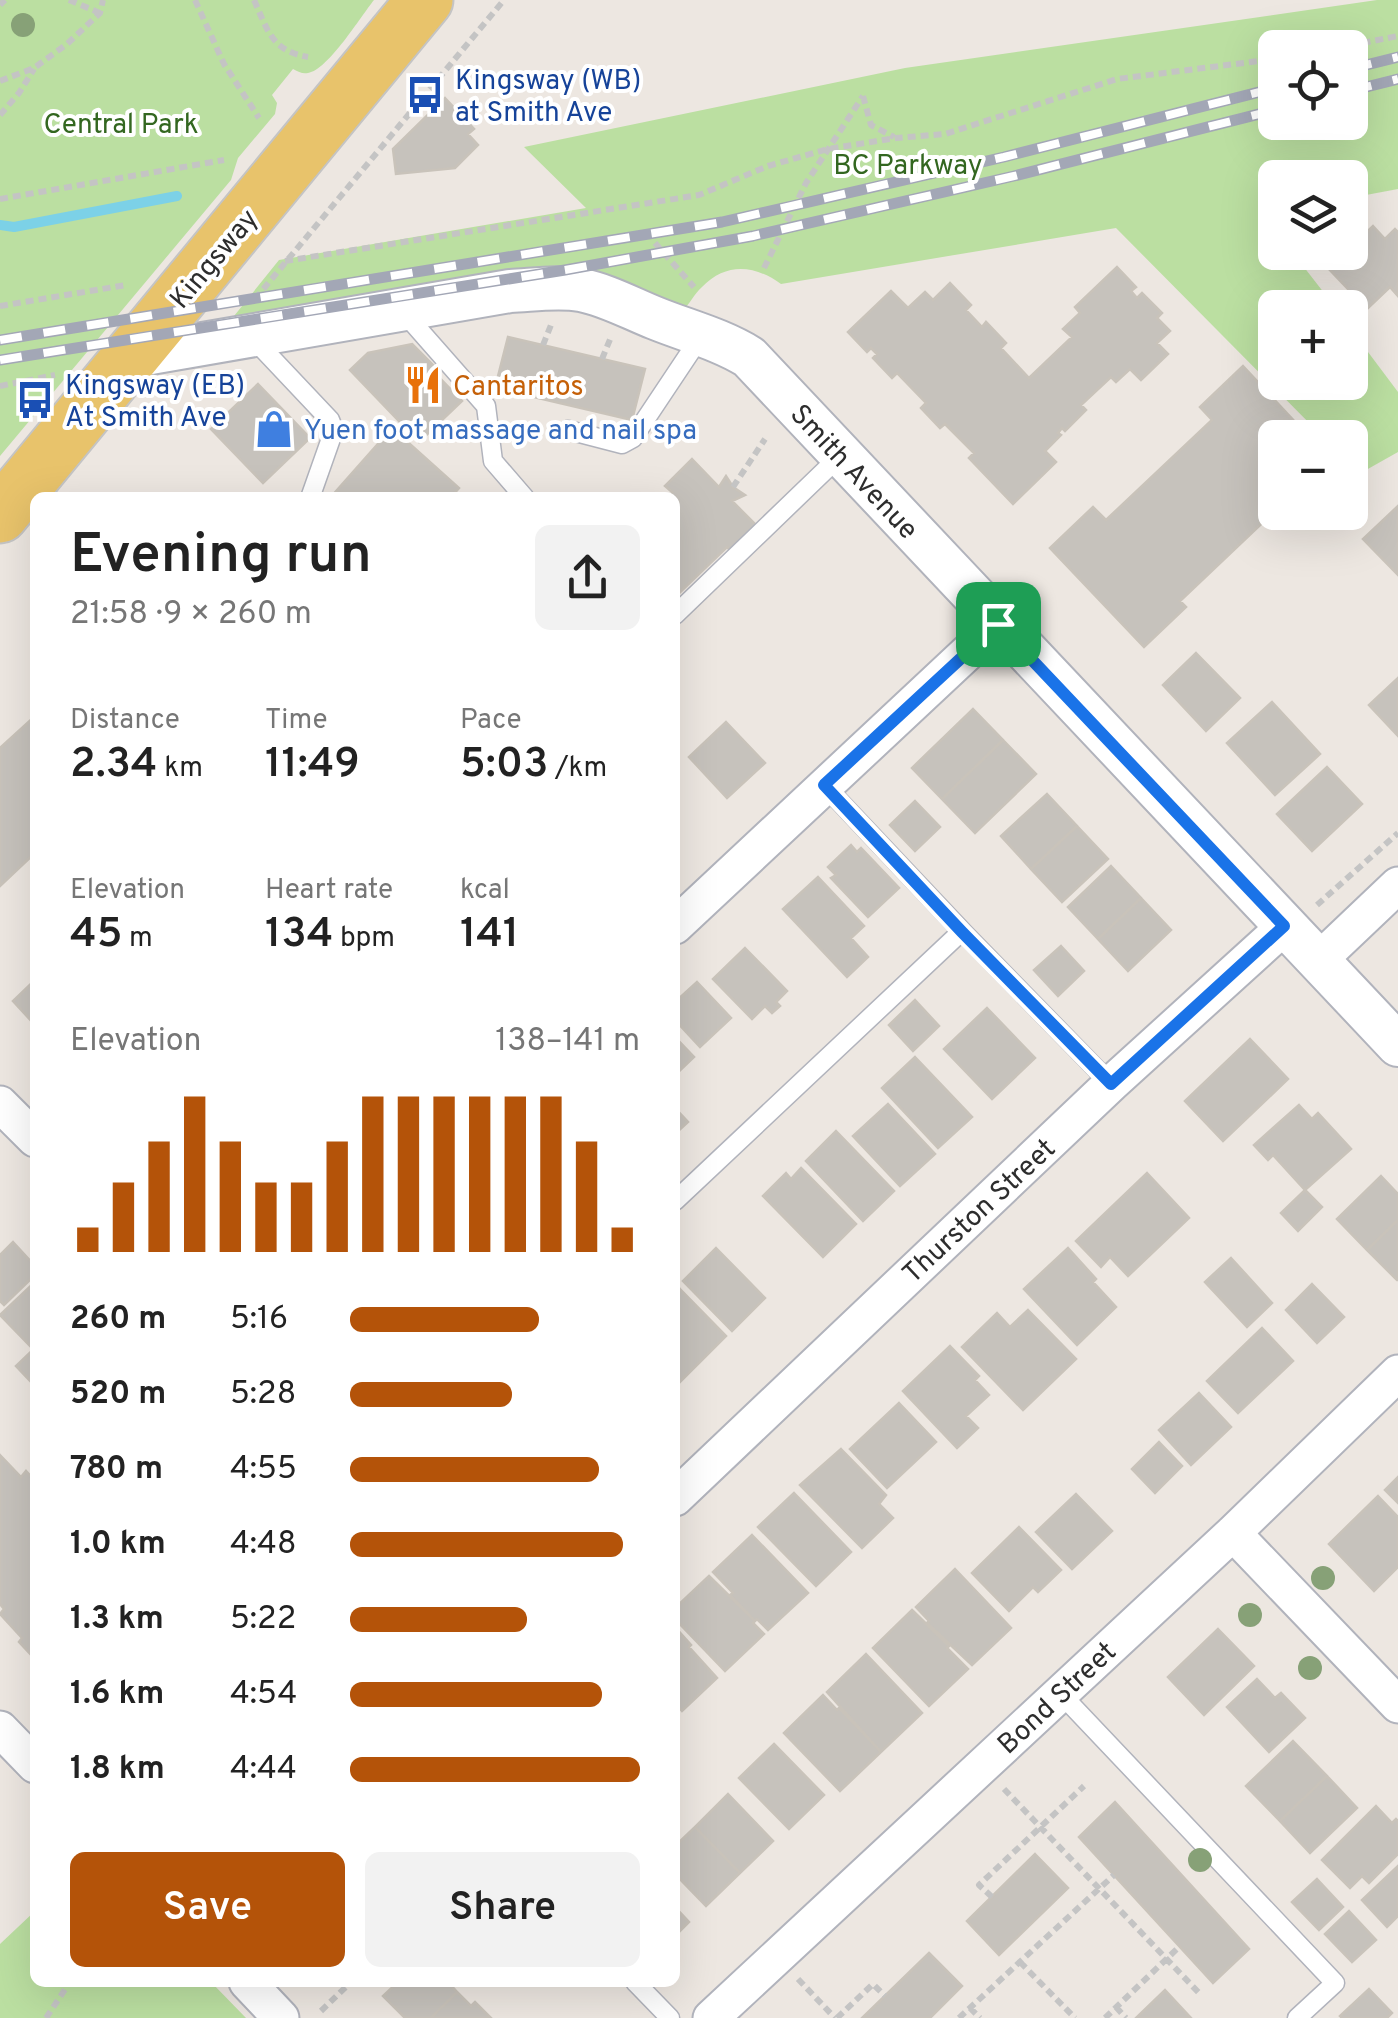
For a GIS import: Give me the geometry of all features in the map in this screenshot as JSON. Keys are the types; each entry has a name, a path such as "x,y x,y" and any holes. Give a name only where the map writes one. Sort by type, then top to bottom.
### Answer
{"main road":[{"name":"Kingsway","path":"0,516 425,0"}],"street":[{"name":"Smith Avenue","path":"132,356 257,318 411,309 510,291 579,290 604,296 712,339 749,358 998,624 1298,917 1318,961 1398,1045"},
{"path":"680,921 998,624"},
{"path":"1318,961 1398,885"},
{"name":"Thurston Street","path":"680,1493 1111,1084 1298,917"},
{"path":"0,1104 30,1135"},
{"name":"Bond Street","path":"711,2018 1398,1373"},
{"path":"1233,1532 1398,1705"},
{"path":"0,1729 30,1760"},
{"path":"252,1987 281,2018"}],"lane":[{"path":"411,309 413,324 486,406 493,462 520,492"},
{"path":"257,318 262,348 330,420 334,430 312,492"},
{"path":"568,430 622,444 633,438 712,339"},
{"path":"680,609 840,456"},
{"path":"824,785 1111,1084"},
{"path":"680,1196 962,932"},
{"path":"1060,1693 1334,1983 1297,2018"},
{"path":"640,1987 670,2018"}],"path":[{"path":"69,0 100,13"},
{"path":"0,81 34,68 67,44 100,13 102,0"},
{"path":"195,0 224,64 259,118"},
{"path":"254,0 271,36 288,54 308,57"},
{"path":"257,318 285,261 504,0"},
{"path":"1368,42 1398,36"},
{"path":"285,261 699,194 768,166 828,149 945,134 1117,79 1258,61"},
{"path":"0,115 34,68"},
{"path":"764,268 806,184 863,96 871,125 896,138"},
{"path":"0,198 224,160"},
{"path":"655,243 694,287"},
{"path":"0,306 126,285"},
{"path":"0,386 54,375"},
{"path":"733,488 765,439"},
{"path":"1298,917 1398,832"},
{"path":"982,1766 1201,1994"},
{"path":"992,1897 979,1885 1084,1786"},
{"path":"959,2018 1114,1874"},
{"path":"1104,2018 1180,1946"},
{"path":"777,1958 836,2018 873,1984 884,1996"},
{"path":"1020,1962 1075,2018"},
{"path":"46,2018 67,1987"},
{"path":"321,2011 346,1987"},
{"path":"1116,2007 1126,2018"},
{"path":"970,2008 980,2018"}],"green space":[{"name":"Central Park","path":"0,0 374,0 325,63 308,73 293,69 272,95 277,103 275,114 238,158 231,180 0,456"},
{"name":"BC Parkway","path":"1398,0 1398,189 1368,195 1368,160 1258,160 1258,270 1306,270 1322,290 1258,290 1258,371 1116,228 781,284 751,270 731,270 711,279 682,311 643,297 230,321 279,260 586,208 524,147 905,68"},
{"name":"BC Parkway","path":"1368,352 1398,392 1398,452 1368,469 1368,420 1306,420 1286,400 1368,400"},
{"path":"30,1916 30,1987 216,1987 246,2018 0,2018 0,1944"}],"building":[{"path":"445,98 474,129 468,134 478,145 455,168 396,174 393,149"},
{"path":"1373,226 1385,239 1395,229 1398,232 1398,296 1390,287 1368,308 1368,290 1349,290 1330,270 1368,270 1368,231"},
{"path":"1117,267 1136,287 1131,291 1137,298 1142,293 1162,313 1157,318 1170,331 1157,343 1168,354 1141,380 1130,369 1116,382 1111,377 1081,405 1086,410 1065,431 1062,428 1058,433 1061,435 1045,451 1056,462 1013,504 969,458 974,453 945,424 940,428 921,408 926,403 897,373 892,378 873,358 877,354 871,348 867,352 848,332 891,291 908,308 925,292 933,300 950,283 971,305 966,310 982,327 986,322 1006,343 1001,348 1029,378 1072,337 1063,329 1080,313 1075,307"},
{"path":"508,337 645,369 632,420 495,388"},
{"path":"412,344 462,401 419,442 350,370 368,353"},
{"path":"1243,366 1258,382 1258,400 1275,400 1293,420 1258,420 1258,527 1180,601 1186,607 1144,647 1050,548 1093,507 1106,520 1212,420 1200,407"},
{"path":"258,384 310,438 263,483 211,429"},
{"path":"392,428 459,488 455,492 335,492"},
{"path":"692,459 719,487 726,476 745,495 732,501 756,525 680,592 680,492 665,486"},
{"path":"1398,506 1398,575 1363,539"},
{"path":"1196,653 1240,698 1206,731 1163,685"},
{"path":"1398,678 1398,736 1369,705"},
{"path":"1272,702 1320,754 1275,795 1227,743"},
{"path":"973,709 1003,740 942,799 912,768"},
{"path":"30,721 30,858 0,886 0,748"},
{"path":"726,722 765,763 727,798 689,757"},
{"path":"1003,740 1036,774 975,833 942,799"},
{"path":"1327,767 1362,804 1312,851 1277,814"},
{"path":"1047,794 1077,826 1031,869 1001,836"},
{"path":"915,801 940,827 915,851 890,825"},
{"path":"1077,826 1108,859 1062,902 1031,869"},
{"path":"851,845 857,852 861,848 899,888 868,917 831,878 836,875 828,867"},
{"path":"1111,866 1141,898 1098,939 1068,907"},
{"path":"818,877 864,926 851,938 868,957 847,977 783,909"},
{"path":"1141,898 1171,930 1128,971 1098,939"},
{"path":"1061,946 1084,971 1058,996 1034,970"},
{"path":"745,948 787,991 772,1013 765,1006 752,1019 713,979"},
{"path":"697,982 731,1018 700,1047 680,1025 680,997"},
{"path":"30,985 30,1020 13,1001"},
{"path":"915,1000 939,1026 913,1051 889,1025"},
{"path":"987,1008 1035,1058 992,1099 944,1049"},
{"path":"1250,1039 1288,1079 1223,1141 1185,1101"},
{"path":"680,1042 694,1057 680,1070"},
{"path":"915,1057 972,1117 938,1148 882,1088"},
{"path":"888,1104 935,1154 900,1186 853,1136"},
{"path":"1299,1105 1312,1119 1318,1113 1351,1149 1305,1190 1273,1155 1268,1160 1254,1145"},
{"path":"680,1113 688,1122 680,1129"},
{"path":"836,1131 894,1191 863,1221 806,1161"},
{"path":"801,1168 856,1224 823,1257 763,1196 786,1173 791,1179"},
{"path":"1147,1173 1189,1218 1128,1276 1110,1257 1101,1267 1076,1241"},
{"path":"1381,1176 1398,1194 1398,1220 1367,1250 1337,1219"},
{"path":"1305,1190 1322,1207 1298,1231 1281,1213"},
{"path":"1398,1220 1398,1280 1397,1280 1367,1250"},
{"path":"13,1242 30,1261 30,1280 4,1305 0,1301 0,1255"},
{"path":"716,1248 765,1298 732,1331 683,1281"},
{"path":"1068,1248 1116,1307 1077,1345 1024,1289"},
{"path":"1231,1258 1272,1303 1247,1327 1205,1282"},
{"path":"1312,1284 1344,1317 1317,1343 1286,1310"},
{"path":"30,1287 30,1346 0,1315"},
{"path":"680,1289 726,1336 680,1382"},
{"path":"1028,1310 1076,1359 1023,1410 962,1347 997,1313 1010,1327"},
{"path":"1262,1328 1293,1361 1238,1413 1207,1381"},
{"path":"950,1346 979,1376 975,1380 989,1395 966,1416 978,1428 957,1448 903,1391"},
{"path":"30,1353 30,1381 16,1366"},
{"path":"1199,1393 1231,1427 1191,1465 1159,1430"},
{"path":"899,1403 936,1442 887,1488 850,1449"},
{"path":"1159,1442 1182,1466 1155,1493 1132,1469"},
{"path":"841,1449 886,1495 879,1504 893,1518 862,1548 800,1485"},
{"path":"0,1455 21,1477 26,1471 30,1475 30,1654 19,1642 22,1638 0,1614 4,1609 0,1604"},
{"path":"1398,1477 1398,1503 1385,1490"},
{"path":"794,1493 851,1552 816,1586 758,1527"},
{"path":"1076,1494 1112,1531 1072,1569 1036,1532"},
{"path":"1378,1496 1398,1517 1398,1567 1374,1591 1329,1544"},
{"path":"1019,1527 1061,1570 1038,1592 1033,1587 1009,1611 972,1573"},
{"path":"752,1535 808,1593 768,1630 730,1595 733,1593 713,1572"},
{"path":"955,1569 1011,1628 972,1665 927,1623 916,1607"},
{"path":"709,1576 764,1634 725,1671 680,1624 680,1603"},
{"path":"912,1610 968,1669 929,1706 873,1648"},
{"path":"1218,1629 1254,1666 1204,1715 1168,1677"},
{"path":"680,1633 717,1678 682,1711 680,1709"},
{"path":"866,1654 922,1713 881,1752 827,1692"},
{"path":"1257,1679 1275,1698 1281,1693 1305,1718 1269,1752 1227,1707"},
{"path":"823,1695 881,1752 840,1791 784,1733"},
{"path":"1293,1741 1327,1776 1280,1821 1246,1786"},
{"path":"774,1744 824,1795 789,1829 739,1778"},
{"path":"1327,1776 1357,1808 1310,1853 1280,1821"},
{"path":"728,1794 773,1841 740,1873 695,1827"},
{"path":"1115,1802 1249,1949 1213,1983 1079,1837"},
{"path":"1376,1806 1392,1823 1398,1821 1398,1854 1369,1883 1362,1876 1350,1888 1322,1860"},
{"path":"695,1827 740,1873 706,1906 680,1879 680,1841"},
{"path":"1035,1854 1068,1888 999,1955 967,1921"},
{"path":"1398,1866 1398,1916 1387,1927 1362,1900"},
{"path":"1317,1879 1343,1907 1319,1930 1292,1902"},
{"path":"1349,1911 1376,1940 1352,1962 1325,1934"},
{"path":"680,1912 689,1922 680,1931"},
{"path":"929,1953 962,1986 930,2018 862,2018"},
{"path":"393,1987 452,1987 457,1992 431,2018 405,2018 383,1996"},
{"path":"1369,1989 1392,2013 1387,2018 1340,2016"},
{"path":"1165,1990 1191,2018 1136,2018"},
{"path":"457,1992 471,2006 475,2002 491,2018 431,2018"}],"waterway":[{"path":"0,225 14,227 177,196"}],"railway":[{"path":"1368,64 1398,57"},
{"path":"1368,86 1398,79"},
{"path":"0,340 722,222 1004,157 1258,92"},
{"path":"0,360 565,270 753,236 1258,114"}],"place":[{"name":"Kingsway (WB) at Smith Ave","path":"425,95"},
{"name":"Cantaritos","path":"423,385"},
{"name":"Kingsway (EB) At Smith Ave","path":"35,400"},
{"name":"Yuen foot massage and nail spa","path":"274,429"}],"route":[{"path":"998,624 1284,926 1111,1084 824,785 998,624"}]}
